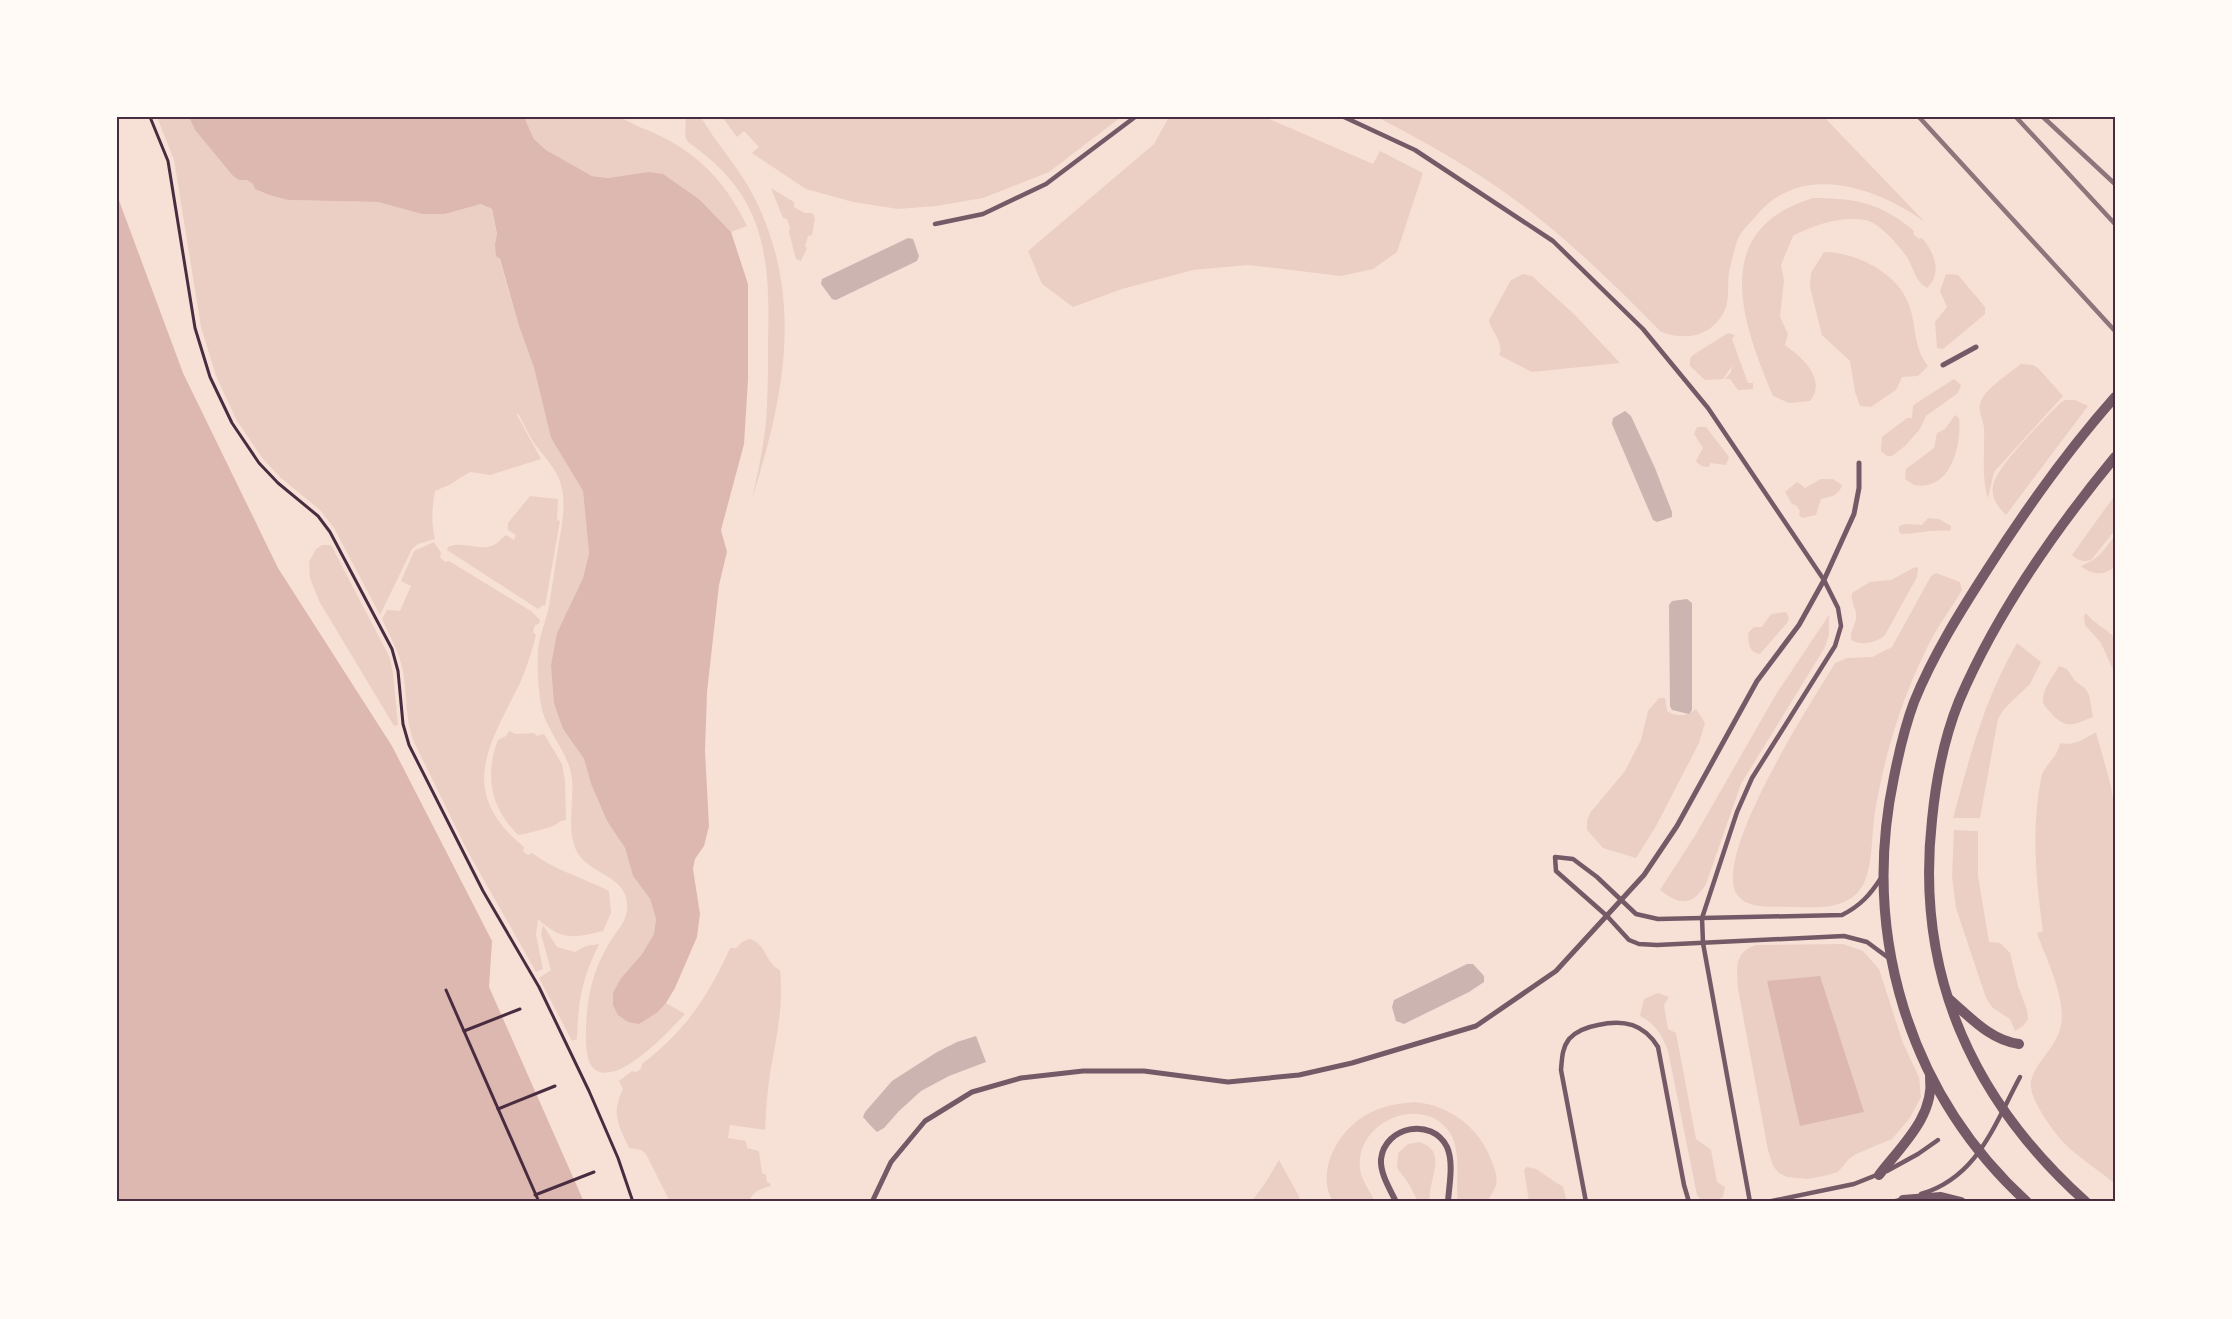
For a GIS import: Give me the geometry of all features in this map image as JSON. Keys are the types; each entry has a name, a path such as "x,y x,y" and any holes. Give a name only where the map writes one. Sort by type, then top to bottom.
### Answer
{"street":[{"path":"1943,365 1976,347"},
{"path":"2027,1202 2006,1183 1958,1123 1929,1072 1914,1039 1890,959 1883,876 1886,813 1911,712 1934,659 1968,599 2020,518 2087,429 2115,397"},
{"path":"2086,1202 2046,1164 2002,1110 1966,1045 1948,998 1934,946 1930,917 1928,865 1934,794 1944,748 1959,702 2000,620 2052,540 2114,458"},
{"path":"872,1202 891,1162 925,1121 972,1092 1021,1078 1083,1071 1144,1071 1228,1082 1299,1075 1352,1063 1476,1026 1556,971 1644,875 1677,826 1757,681 1798,625 1824,580 1854,514 1859,488 1859,463"},
{"path":"1948,998 1989,1033 2019,1044"},
{"path":"1879,1175 1914,1130 1925,1111 1931,1087 1929,1072"},
{"path":"1396,1202 1382,1172 1381,1159 1392,1137 1415,1128 1427,1130 1438,1136 1446,1146 1450,1158 1448,1202"},
{"path":"1897,1201 1941,1197 1961,1202"}],"lane":[{"path":"935,224 982,214 1046,184 1135,117"},
{"path":"1344,117 1415,150 1553,241 1643,329 1708,408 1824,580 1838,608 1841,626 1835,646 1752,778 1737,812 1702,918 1703,943 1750,1202"},
{"path":"1883,876 1870,895 1857,908 1842,915 1658,919 1636,914 1597,877 1573,859 1555,857 1556,871 1607,916 1629,940 1640,944 1844,936 1867,942 1890,959"},
{"path":"1586,1202 1561,1070 1562,1057 1565,1046 1580,1030 1606,1023 1621,1022 1641,1028 1651,1036 1658,1047 1689,1202"},
{"path":"1897,1201 1933,1191 1953,1179 1980,1153 2019,1077"},
{"path":"1767,1202 1845,1186 1879,1175 1908,1160 1938,1140"}],"path":[{"path":"150,117 168,161 195,327 210,377 232,423 259,463 278,483 318,516 330,532 392,649 398,671 402,724 409,745 478,882 544,996 618,1158 633,1202"},
{"path":"446,990 539,1202"},
{"path":"464,1031 520,1009"},
{"path":"498,1109 555,1086"},
{"path":"535,1195 594,1172"}],"shaded area":[{"path":"157,117 189,117 195,130 233,176 239,180 247,180 253,184 255,189 269,195 288,200 378,202 422,214 445,214 481,204 492,209 497,235 495,244 534,368 551,438 583,491 589,553 583,578 557,634 551,665 563,729 584,759 591,784 607,821 625,848 633,876 650,899 656,919 654,934 642,954 621,978 658,1012 666,1003 685,1014 645,1053 619,1069 607,1073 594,1068 587,1055 586,1030 588,1005 596,969 626,916 627,899 623,890 616,883 583,860 577,852 571,826 572,780 570,771 545,719 539,688 539,645 549,606 563,519 563,496 558,476 516,413 541,459 490,475 470,472 435,491 432,515 435,539 418,544 412,549 380,615 334,528 320,510 281,478 263,459 237,421 216,376 201,327 174,160"},
{"path":"189,117 524,117 534,139 546,150 592,176 608,178 648,172 663,174 700,200 731,232 748,284 748,380 744,444 721,530 727,552 719,585 707,692 705,751 709,826 704,846 695,859 693,869 700,914 697,937 675,988 658,1012 639,1024 628,1022 618,1015 613,1005 613,993 621,978 642,954 654,934 656,919 650,899 633,876 625,848 607,821 591,784 584,759 563,729 554,703 551,665 557,633 583,578 589,553 583,491 551,438 534,368 519,326 500,259 496,256 497,234 492,209 481,204 445,214 422,214 378,202 288,200 269,195 255,189 253,184 247,180 239,180 233,176 195,130"},
{"path":"524,117 617,117 660,136 677,145 705,166 728,193 747,226 731,232 700,200 648,172 608,178 592,176 546,150 534,139"},
{"path":"686,117 701,117 752,192 772,242 781,279 784,352 780,389 752,499 764,440 767,404 768,308 764,255 755,220 735,186 705,155 688,142 685,136"},
{"path":"722,117 1121,117 1049,172 983,198 936,206 898,209 853,202 806,189 752,153 759,147 744,131 737,137"},
{"path":"1169,117 1265,117 1373,164 1380,151 1423,173 1397,252 1373,269 1341,276 1248,265 1193,270 1122,289 1073,307 1042,284 1028,251 1154,144"},
{"path":"1377,117 1824,117 1925,222 1906,209 1862,190 1839,185 1816,184 1794,189 1774,199 1739,237 1729,272 1726,306 1721,317 1702,333 1686,336 1669,335 1661,332 1594,266 1522,205 1451,158"},
{"path":"771,188 794,202 794,207 805,213 812,213 815,218 812,235 808,236 805,246 807,248 801,261 796,259 787,219 783,218"},
{"path":"117,195 183,373 278,568 392,746 492,941 489,987 584,1202 117,1202"},
{"path":"1813,198 1855,201 1890,214 1914,231 1913,234 1919,239 1922,238 1933,256 1936,269 1935,276 1927,288 1917,278 1907,257 1894,241 1876,225 1865,220 1846,219 1828,222 1793,236 1781,265 1784,280 1780,317 1788,334 1785,345 1811,370 1816,385 1815,393 1810,401 1789,403 1773,396 1762,368 1744,309 1742,281 1746,255 1758,232 1780,213"},
{"path":"1824,252 1862,260 1886,274 1896,283 1909,305 1920,352 1928,366 1918,376 1902,377 1896,390 1871,407 1860,406 1855,392 1850,361 1822,335 1810,287 1811,273"},
{"path":"1523,274 1532,276 1574,314 1620,363 1532,372 1499,355 1499,342 1489,320 1511,280"},
{"path":"1946,274 1958,275 1985,307 1985,314 1943,349 1937,348 1935,322 1947,307 1940,291"},
{"path":"1728,333 1735,335 1732,339 1748,383 1753,383 1753,389 1738,390 1730,379 1725,379 1731,372 1732,366 1723,379 1705,380 1690,366 1690,359 1693,355"},
{"path":"2021,364 2038,368 2063,396 1994,472 1988,498 1984,472 1984,428 1980,405 1988,391"},
{"path":"1954,379 1961,385 1958,393 1926,416 1920,429 1905,446 1892,456 1887,456 1881,451 1882,437 1907,418 1912,418 1915,404"},
{"path":"2065,400 2075,400 2088,406 2006,515 1994,498 1993,486 1996,477 2022,443"},
{"path":"1955,415 1959,418 1956,453 1945,474 1937,481 1926,485 1914,485 1905,479 1906,469 1934,448 1937,433 1945,429"},
{"path":"1697,427 1706,427 1729,457 1726,465 1710,463 1707,467 1701,466 1696,461 1703,448 1694,434"},
{"path":"1821,479 1833,479 1842,485 1841,489 1834,495 1821,499 1816,515 1802,518 1799,515 1800,511 1796,505 1792,504 1785,492 1797,482 1805,488"},
{"path":"2115,495 2115,530 2091,560 2076,559 2072,555"},
{"path":"530,496 558,499 557,520 560,521 545,606 538,609 447,550 448,547 454,545 488,547 496,544 506,535 514,540 516,535 508,530 508,523"},
{"path":"1928,518 1939,519 1951,526 1951,529 1907,534 1901,534 1899,531 1899,526 1922,525"},
{"path":"2115,535 2115,567 2098,573 2081,566 2100,554"},
{"path":"434,542 441,553 440,557 445,562 449,561 531,611 540,620 539,624 535,625 533,632 536,635 525,671 488,754 484,773 485,791 492,809 504,828 524,847 523,851 528,855 532,853 560,869 609,891 611,913 603,931 568,936 554,931 538,919 536,935 543,969 536,972 468,852 413,740 401,664 382,619 387,610 400,611 411,586 401,581 414,551"},
{"path":"322,545 331,545 390,658 398,725 394,726 319,601 310,578 309,562 316,549"},
{"path":"1915,567 1918,568 1917,577 1885,635 1869,643 1851,640 1856,616 1852,593 1870,582 1891,580"},
{"path":"1936,573 1960,582 1962,590 1936,630 1910,686 1898,719 1887,754 1879,792 1870,864 1864,883 1852,897 1836,905 1762,906 1743,900 1738,896 1733,877 1738,849 1767,780 1806,710 1835,663 1847,658 1872,657 1892,647 1931,576"},
{"path":"1786,612 1789,618 1787,623 1760,654 1753,651 1748,633 1754,627 1762,627 1771,614"},
{"path":"2086,613 2115,638 2115,674 2101,643 2085,625"},
{"path":"1829,615 1829,635 1824,649 1741,784 1706,884 1696,897 1690,900 1673,899 1660,890 1696,834 1775,696"},
{"path":"2017,643 2041,662 2030,684 2004,709 1998,719 1980,818 1953,818 1987,707"},
{"path":"2059,666 2067,669 2075,681 2085,688 2089,695 2093,717 2075,724 2066,724 2056,718 2045,706 2044,692"},
{"path":"1659,698 1665,698 1667,711 1675,715 1685,715 1696,709 1705,723 1699,743 1656,826 1636,858 1603,848 1587,830 1587,821 1590,813 1625,771 1641,740 1648,711"},
{"path":"509,731 516,734 534,733 537,736 544,734 562,764 565,780 566,820 544,829 518,835 509,825 496,803 491,766 498,740 506,736"},
{"path":"2096,732 2114,805 2115,1184 2060,1139 2042,1114 2031,1088 2031,1081 2037,1067 2059,1033 2062,1014 2058,990 2037,933 2043,931 2035,836 2041,779 2060,743 2075,743"},
{"path":"1954,830 1978,831 1978,876 1989,942 2000,943 2010,953 2027,1010 2028,1019 2015,1031 2010,1019 1993,1008 1986,998 1956,908 1952,876"},
{"path":"543,925 557,947 575,952 586,946 599,944 582,990 577,1039 572,1041 539,978 551,970 541,934"},
{"path":"749,939 759,944 771,963 780,970 780,1009 768,1088 765,1130 730,1125 728,1138 746,1141 747,1148 759,1151 762,1173 766,1175 767,1182 771,1186 757,1191 749,1202 670,1202 646,1154 641,1150 629,1148 622,1132 617,1119 617,1105 623,1089 619,1081 632,1071 636,1072 641,1069 642,1064 683,1026 704,998 730,948 736,948"},
{"path":"1843,944 1863,951 1879,969 1903,1043 1919,1077 1921,1097 1910,1118 1892,1139 1856,1154 1838,1172 1808,1179 1787,1177 1773,1166 1768,1150 1738,989 1738,963 1743,952 1756,945"},
{"path":"1820,976 1864,1112 1800,1126 1767,981"},
{"path":"1658,993 1669,997 1664,1005 1668,1029 1676,1033 1696,1139 1711,1150 1717,1182 1725,1187 1723,1197 1714,1202 1701,1200 1697,1195 1668,1051 1657,1030 1640,1016 1644,999"},
{"path":"1415,1102 1441,1108 1452,1114 1472,1129 1480,1139 1487,1150 1496,1176 1496,1185 1487,1202 1458,1202 1456,1149 1450,1133 1439,1121 1425,1115 1409,1114 1380,1125 1368,1137 1361,1151 1361,1172 1375,1202 1333,1202 1328,1190 1328,1165 1332,1153 1346,1131 1366,1115 1378,1109"},
{"path":"1419,1142 1428,1146 1435,1159 1430,1202 1418,1202 1409,1184 1397,1168 1398,1153 1408,1144"},
{"path":"1279,1160 1300,1198 1294,1202 1251,1202 1266,1182"},
{"path":"1527,1167 1536,1169 1563,1187 1567,1202 1529,1202 1524,1170"}],"building":[{"path":"908,238 913,239 919,256 917,261 836,300 832,299 821,284 822,279"},
{"path":"1625,411 1631,416 1655,468 1672,517 1657,522 1653,520 1612,424 1613,418"},
{"path":"1687,599 1692,603 1692,710 1689,714 1672,710 1670,706 1669,605 1672,601"},
{"path":"1467,964 1473,964 1484,976 1484,982 1469,992 1404,1024 1396,1021 1392,1007 1394,1000"},
{"path":"976,1036 986,1062 949,1076 921,1091 884,1128 877,1132 863,1117 892,1081 937,1052"}],"railway":[{"path":"1919,117 2115,331"},
{"path":"2016,117 2115,224"},
{"path":"2043,117 2115,184"}]}
